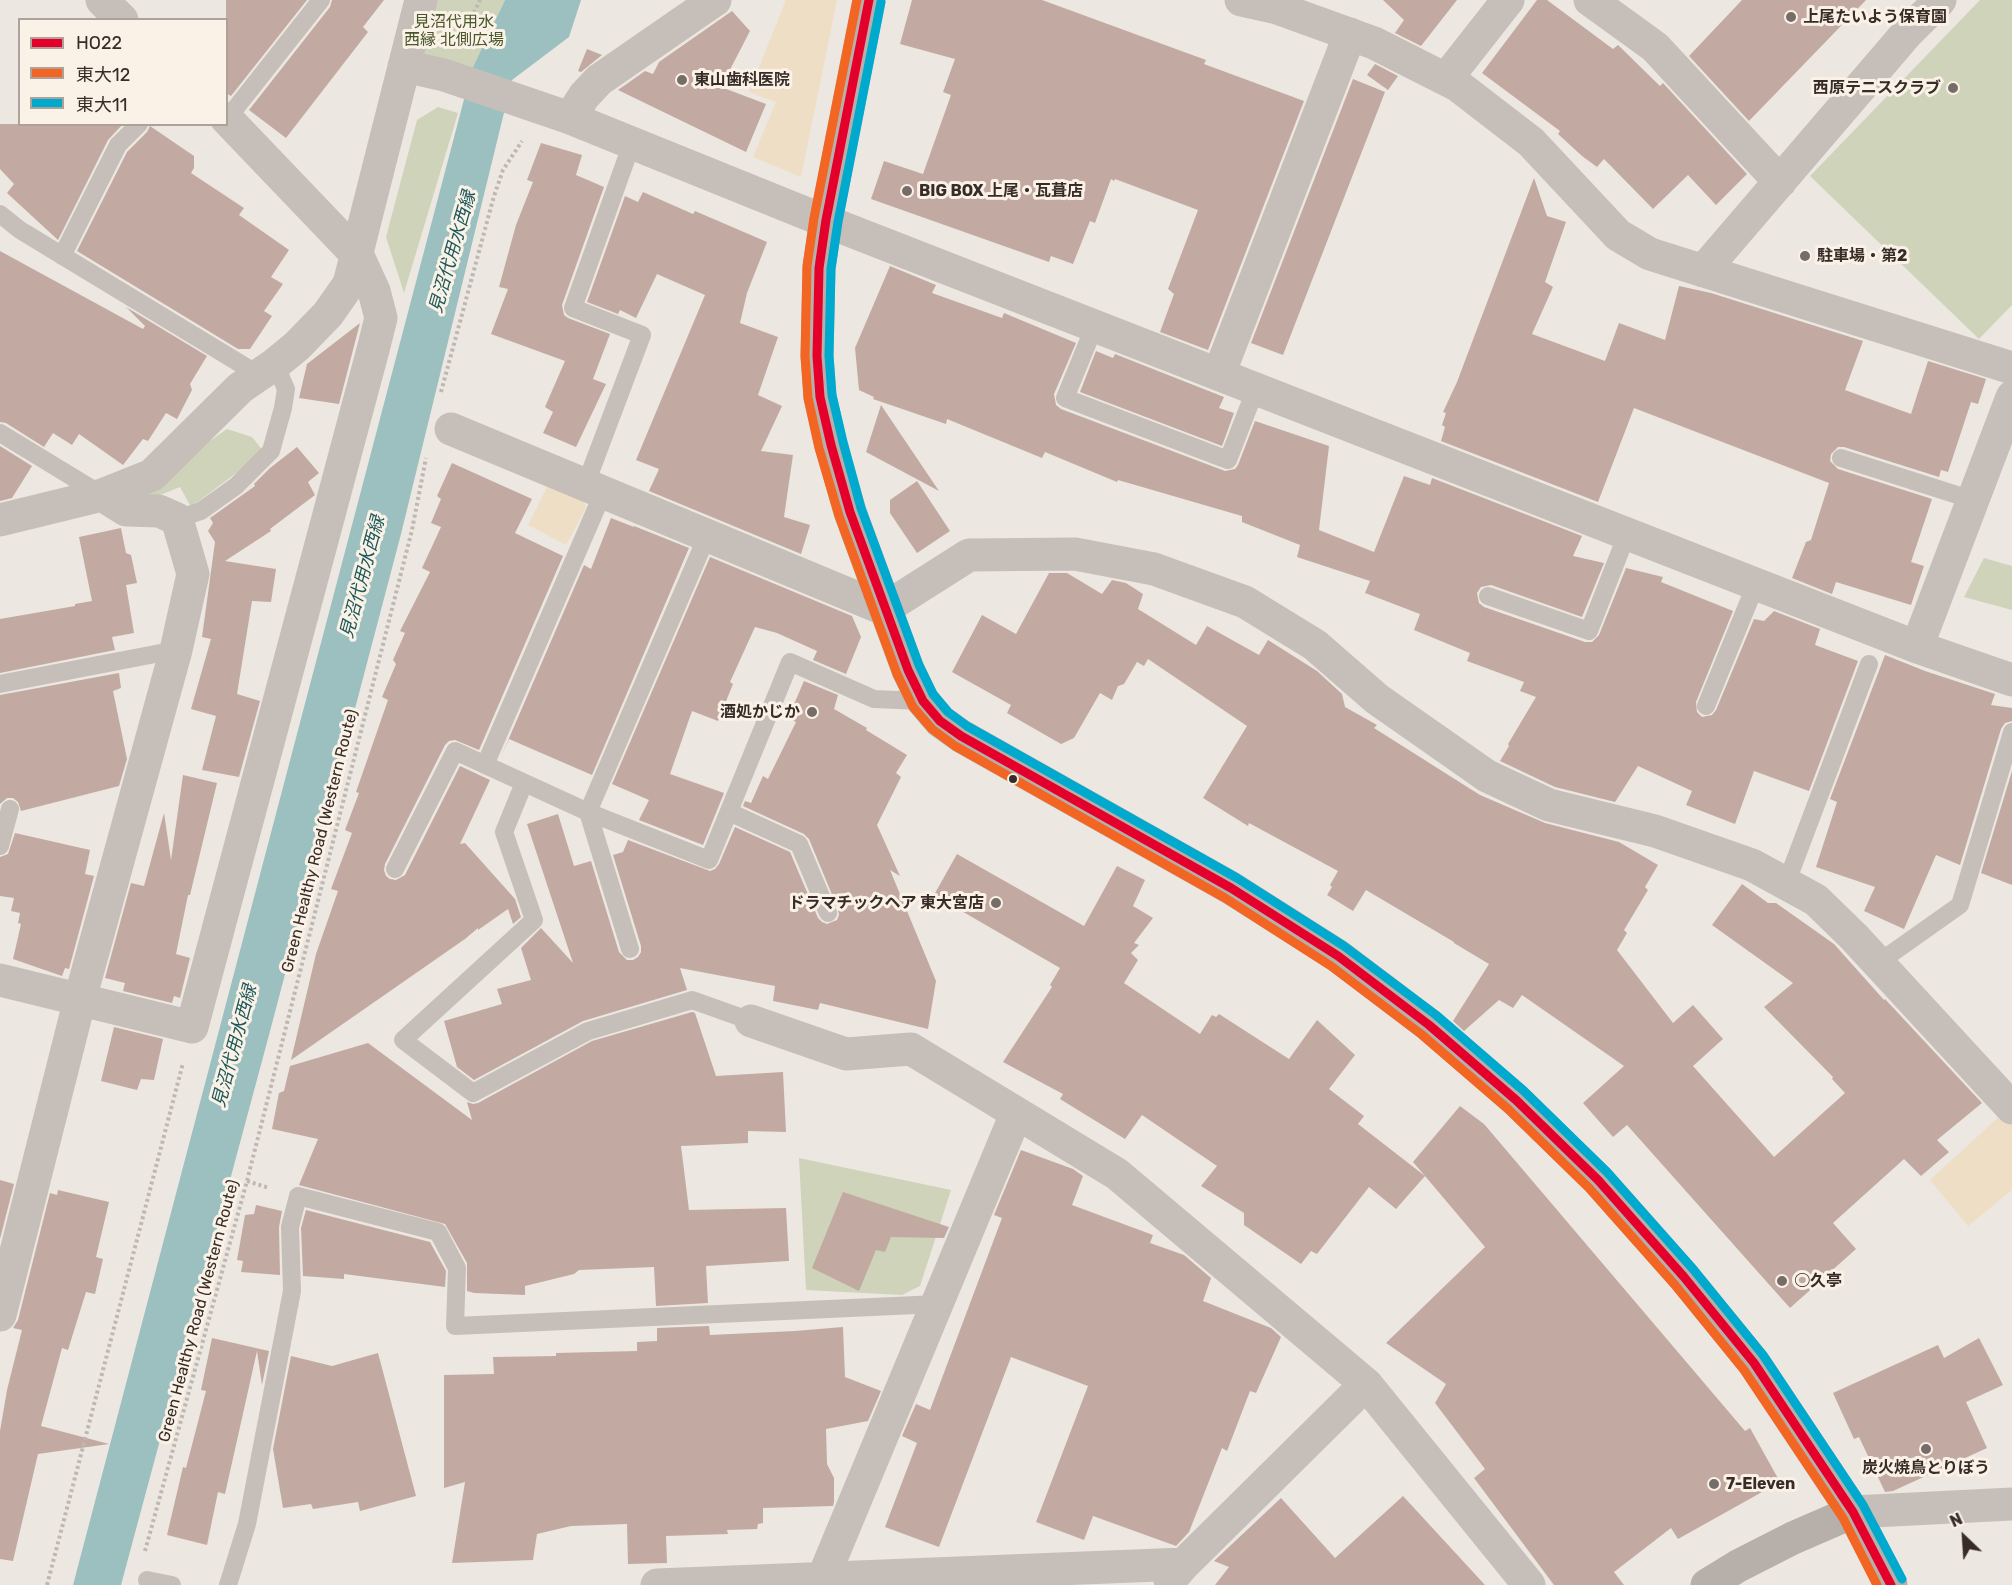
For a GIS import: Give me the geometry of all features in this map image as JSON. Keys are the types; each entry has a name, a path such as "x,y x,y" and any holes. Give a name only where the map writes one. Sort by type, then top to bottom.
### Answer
{"street":[{"path":"102,0 120,18"},
{"path":"0,520 102,495 152,475 240,388 297,346 328,314 349,285 358,256 422,0"},
{"path":"570,118 584,96 599,80 715,0"},
{"path":"869,0 826,220 819,268 817,356 820,397 850,512 908,670 923,701 940,721 961,736 1231,888 1338,956 1429,1025 1490,1077 1593,1175 1684,1277 1754,1363 1853,1512 1892,1585"},
{"path":"1241,0 1277,8 1374,43 1457,85 1531,142 1618,235 1650,254 2012,368"},
{"path":"1446,79 1508,0"},
{"path":"1590,0 1655,47 1780,182"},
{"path":"1703,271 1907,33 1940,0"},
{"path":"1219,374 1350,34"},
{"path":"404,66 444,75 570,118 1627,534 1917,647 2012,680"},
{"path":"0,980 192,1027 381,318 374,291 358,256 228,120"},
{"path":"1917,647 2012,397"},
{"path":"451,429 885,609"},
{"path":"0,1315 80,999 177,650 193,574 177,519 159,511 126,510 102,495"},
{"path":"885,609 969,555 1075,554 1154,569 1245,602 1315,645 1377,699 1487,776 1549,805 1655,831 1752,865 1816,900 1878,963 2012,1108"},
{"path":"751,1021 846,1054 911,1049 1117,1174 1366,1384 1530,1585"},
{"path":"823,1578 1016,1114"},
{"path":"657,1585 823,1578 1175,1574 1366,1384"},
{"path":"1707,1585 1738,1566 1793,1538 1853,1512 2012,1504"}],"lane":[{"path":"228,118 321,0"},
{"path":"62,256 118,145 137,126"},
{"path":"485,765 594,489 642,335 573,308 632,143"},
{"path":"0,214 20,230 62,256 267,369 286,388 271,451 236,486 201,511 177,519"},
{"path":"1095,325 1065,398 1228,460 1256,388"},
{"path":"0,433 102,495"},
{"path":"1841,458 1973,500"},
{"path":"1488,596 1589,631 1627,534"},
{"path":"630,949 588,812 707,536"},
{"path":"1706,706 1756,584"},
{"path":"0,684 177,650"},
{"path":"394,869 455,751 588,812 709,860 790,662 874,699 923,701"},
{"path":"1786,884 1869,664"},
{"path":"1878,963 1960,904 2012,732"},
{"path":"524,783 504,832 534,920 403,1040 473,1093 588,1031 692,1000 751,1021"},
{"path":"0,846 10,809"},
{"path":"729,812 799,844 828,913"},
{"path":"228,1585 248,1524 292,1291 290,1227 298,1196 438,1232 457,1268 455,1326 938,1304"},
{"path":"147,1580 172,1585"}],"path":[{"path":"460,42 480,0"},
{"path":"440,398 496,187 503,170 528,131 534,106"},
{"name":"Green Healthy Road (Western Route)","path":"144,1555 247,1181 412,530 427,453"},
{"path":"47,1585 192,1027"}],"green space":[{"name":"見沼代用水 西縁 北側広場","path":"421,0 505,0 472,69 408,51"},
{"name":"西原テニスクラブ","path":"1980,0 2012,0 2012,305 1979,339 1810,176"},
{"path":"438,107 458,113 404,293 386,237 417,120"},
{"path":"227,429 252,437 264,452 191,507 180,487 145,501 138,491"},
{"path":"1984,558 2012,566 2012,610 1964,597"},
{"path":"799,1158 951,1190 920,1286 902,1295 806,1290"}],"sand":[{"path":"786,0 837,0 801,177 753,157 776,102 749,92"},
{"path":"550,481 582,494 586,508 566,545 528,525"},
{"path":"2004,1112 2012,1122 2012,1190 1968,1226 1930,1180"}],"water":[{"path":"505,0 581,0 569,37 512,80 401,534 121,1585 73,1585 472,69"}],"building":[{"path":"226,0 307,0 231,96 228,94 228,18 226,18"},
{"path":"332,0 384,0 363,27 368,32 286,138 249,110 330,7"},
{"path":"912,0 1042,0 1206,60 1204,64 1304,101 1208,350 1160,332 1174,294 1168,289 1198,210 1111,179 1095,223 1090,221 1073,264 1051,256 1049,262 871,199 884,161 923,174 951,95 943,92 955,59 900,44"},
{"path":"1383,0 1457,0 1421,46 1395,33 1404,20"},
{"path":"1537,0 1547,0 1613,49 1618,45 1660,86 1663,83 1747,174 1716,205 1688,175 1653,209 1604,159 1597,167 1582,156 1558,134 1560,131 1482,73"},
{"path":"1742,0 1866,0 1749,121 1689,56"},
{"path":"732,11 750,31 721,87 766,104 746,152 618,90 645,71 653,74 659,62"},
{"path":"587,49 602,55 581,72 578,71"},
{"path":"1375,64 1398,76 1388,90 1367,75"},
{"path":"1353,79 1385,92 1283,355 1251,343"},
{"path":"0,124 121,126 108,140 58,240 7,193 14,184 0,169"},
{"path":"150,126 194,156 194,168 191,173 244,208 239,215 289,250 271,277 283,284 264,311 272,316 250,349 238,349 77,251 127,152"},
{"path":"541,143 582,155 576,175 604,187 562,305 564,315 568,318 610,334 593,379 606,384 576,447 543,433 553,412 545,407 565,361 491,334 508,289 499,287 516,225 533,182 527,180"},
{"path":"1534,178 1547,216 1566,222 1545,282 1553,287 1532,334 1605,361 1619,323 1665,340 1679,286 1711,293 1863,341 1845,390 1911,414 1928,361 1986,379 1978,404 1971,402 1948,472 1941,470 1939,477 1844,447 1838,447 1831,454 1830,461 1838,469 1932,499 1911,562 1924,566 1911,605 1836,582 1832,594 1792,578 1806,542 1811,540 1829,483 1634,408 1598,502 1441,441 1445,427 1442,425 1446,413 1443,412 1457,382"},
{"path":"643,192 693,214 695,211 767,242 747,293 740,323 778,337 758,395 782,406 761,451 793,455 784,517 810,525 801,554 649,491 659,469 636,460 705,295 657,274 636,318 620,310 618,314 587,302 625,196 638,202"},
{"path":"0,251 143,329 145,326 126,307 207,356 190,384 192,390 177,419 166,413 148,441 143,439 123,465 79,434 72,445 53,433 44,447 6,423 0,422"},
{"path":"890,266 936,285 932,293 1002,318 1004,313 1076,343 1054,394 1056,405 1061,409 1225,471 1235,469 1238,465 1255,421 1329,446 1319,530 1374,552 1404,476 1430,485 1432,478 1582,536 1573,556 1604,563 1582,617 1491,585 1481,587 1477,593 1479,603 1484,607 1585,642 1592,642 1599,635 1626,568 1663,577 1661,582 1733,611 1696,702 1697,712 1702,717 1712,715 1716,710 1754,619 1764,621 1774,611 1820,629 1815,645 1858,661 1809,791 1754,771 1735,824 1686,805 1692,791 1638,766 1615,802 1555,787 1500,761 1536,697 1520,691 1524,682 1467,661 1470,653 1414,630 1420,614 1365,593 1370,581 1297,557 1300,545 1242,522 1242,516 1118,480 1117,482 1045,452 1042,458 947,419 946,424 873,399 874,397 859,390 855,348"},
{"path":"360,323 339,404 299,398 307,364"},
{"path":"1096,351 1113,358 1115,354 1224,397 1219,408 1234,413 1222,446 1080,392"},
{"path":"881,405 939,491 866,452"},
{"path":"0,446 32,466 12,498 0,501"},
{"path":"297,447 319,473 308,482 315,495 270,529 271,531 225,561 276,569 271,602 252,601 237,694 260,701 239,777 202,770 216,716 191,709 211,639 202,637 215,542 208,531 213,523 210,518 255,486 254,484 270,468"},
{"path":"452,463 532,499 515,533 563,556 479,750 455,740 445,745 384,870 390,879 396,880 405,875 460,766 490,780 460,844 465,843 515,899 521,917 513,924 508,909 291,1060 316,954 338,891 331,889 352,833 345,830 388,700 382,697 396,664 393,660 405,633 400,631 430,572 422,568 441,527 431,523 441,499 437,496"},
{"path":"917,481 950,531 917,553 890,513 890,500"},
{"path":"611,518 689,548 592,775 509,739 500,759 584,565 591,569"},
{"path":"121,528 126,553 131,555 137,583 126,585 134,633 112,637 115,650 0,673 0,619 92,601 79,537"},
{"path":"710,557 852,616 861,637 846,674 813,660 817,651 777,633 755,627 730,682 733,684 718,721 692,711 670,774 724,793 703,845 639,820 649,800 612,784"},
{"path":"1049,573 1067,573 1102,594 1112,580 1126,583 1143,594 1138,609 1196,645 1207,626 1259,655 1268,640 1317,671 1342,694 1345,707 1377,725 1374,728 1480,795 1545,823 1619,842 1658,865 1645,887 1648,890 1624,930 1627,933 1617,950 1673,1023 1693,1005 1723,1039 1693,1066 1774,1157 1845,1093 1832,1079 1833,1077 1764,1007 1793,983 1712,925 1742,884 1768,903 1776,903 1834,944 1982,1103 1937,1140 1949,1152 1921,1176 1904,1159 1833,1223 1856,1249 1790,1308 1627,1125 1613,1137 1583,1103 1624,1066 1522,995 1513,1008 1499,1000 1464,1031 1453,1021 1489,964 1366,890 1353,911 1327,895 1338,871 1249,823 1248,826 1203,798 1247,726 1148,659 1144,666 1137,662 1124,684 1118,686 1112,700 1100,693 1074,738 1061,744 1007,713 1011,705 952,672 982,615 1016,634"},
{"path":"1885,655 1995,694 1991,705 2012,708 2012,721 2005,723 2001,729 1960,865 1936,855 1904,929 1864,911 1875,887 1816,867 1837,802 1830,799"},
{"path":"119,673 121,688 113,691 127,759 119,786 21,811 18,802 13,798 7,798 0,804 0,695"},
{"path":"804,681 838,695 834,709 907,755 896,773 901,777 877,825 900,876 890,870 936,981 928,1029 820,1003 818,1010 773,1001 775,986 680,968 687,990 583,1021 474,1080 457,1067 444,1021 502,1004 497,989 531,980 521,948 541,928 573,963 527,824 558,814 574,866 591,861 619,952 627,960 638,957 641,946 613,855 623,852 628,840 710,871 719,864 735,827 790,852 818,918 827,924 837,920 838,909 809,839 804,834 743,806 745,801 751,803 763,776 768,779 796,722 788,718"},
{"path":"2012,771 2012,885 1981,873"},
{"path":"183,775 217,783 190,895 188,895 176,954 190,958 180,998 174,996 172,1003 123,991 125,983 105,978 131,883 144,886 164,813 171,860"},
{"path":"15,833 90,850 85,874 94,876 69,969 65,968 62,976 13,959 21,924 18,923 20,913 11,911 14,898 0,896 0,857 8,854"},
{"path":"957,854 1084,926 1117,866 1145,880 1133,906 1153,918 1134,943 1139,945 1131,953 1138,960 1124,983 1200,1034 1212,1015 1216,1017 1219,1014 1289,1059 1317,1020 1355,1055 1329,1089 1364,1116 1358,1124 1425,1176 1396,1209 1369,1187 1317,1254 1311,1251 1301,1264 1244,1225 1244,1213 1201,1186 1217,1166 1142,1115 1125,1139 1060,1099 1063,1094 1003,1062 1052,987 1050,985 1060,968 934,895"},
{"path":"695,1013 716,1076 783,1072 786,1132 748,1131 748,1143 681,1146 689,1210 786,1208 789,1261 706,1266 708,1303 656,1306 654,1267 579,1270 574,1274 525,1286 525,1295 467,1291 467,1263 445,1224 299,1185 318,1139 272,1129 279,1093 284,1091 290,1066 368,1043 472,1120 467,1102 478,1103 592,1041"},
{"path":"114,1027 163,1039 154,1080 141,1079 137,1090 101,1081"},
{"path":"1460,1106 1484,1124 1745,1431 1750,1428 1780,1482 1678,1539 1671,1528 1614,1572 1624,1585 1554,1585 1474,1478 1485,1469 1435,1403 1446,1384 1386,1343 1485,1247 1413,1162"},
{"path":"1021,1150 1073,1169 1083,1176 1072,1205 1153,1235 1150,1243 1184,1255 1211,1278 1203,1301 1271,1328 1281,1337 1256,1393 1250,1391 1227,1451 1222,1448 1189,1532 1176,1546 1093,1516 1084,1540 1036,1522 1088,1386 1011,1357 939,1547 885,1527 917,1443 902,1436 916,1404 930,1410 1002,1218 994,1215"},
{"path":"0,1180 14,1184 0,1239"},
{"path":"58,1190 109,1202 96,1257 103,1259 95,1294 86,1292 68,1350 62,1348 41,1426 109,1444 38,1454 13,1561 0,1559 0,1431 7,1390 22,1330 13,1328 18,1320 50,1193 57,1195"},
{"path":"843,1192 949,1227 944,1238 891,1237 885,1252 876,1250 859,1291 812,1268"},
{"path":"256,1205 282,1211 279,1227 280,1275 241,1272 243,1261 237,1260 245,1215 254,1214"},
{"path":"306,1210 430,1242 446,1271 445,1287 344,1274 344,1279 303,1276 301,1228"},
{"path":"709,1326 710,1335 843,1327 845,1377 881,1391 868,1421 826,1429 827,1464 834,1478 833,1506 763,1508 763,1523 758,1524 757,1529 727,1530 728,1534 666,1536 667,1563 628,1564 627,1524 571,1526 537,1534 533,1560 452,1563 465,1482 444,1488 444,1375 494,1374 493,1357 637,1351 637,1342 657,1341 657,1328"},
{"path":"212,1338 269,1351 262,1385 257,1351 225,1494 218,1492 207,1545 167,1535 183,1467 186,1468 206,1391 201,1390"},
{"path":"1979,1338 2003,1385 1966,1402 1987,1448 1893,1491 1885,1492 1859,1437 1854,1439 1833,1393 1938,1345 1944,1358"},
{"path":"378,1353 416,1496 360,1511 358,1502 313,1509 311,1504 283,1508 273,1449 291,1356 332,1366"},
{"path":"1403,1496 1485,1585 1215,1585 1229,1567 1214,1561 1281,1498 1335,1558"}],"transit line":[{"name":"東大12","path":"857,0 814,218 807,266 805,356 808,398 819,448 839,516 897,674 913,707 932,729 955,746 1225,898 1331,966 1421,1034 1508,1109 1589,1188 1675,1285 1744,1370 1843,1518 1877,1585"},
{"name":"HO22","path":"869,0 826,220 819,268 817,356 820,397 850,512 908,670 923,701 940,721 961,736 1231,888 1338,956 1429,1025 1516,1100 1598,1180 1684,1277 1754,1363 1853,1512 1891,1585"},
{"name":"東大11","path":"881,2 831,269 829,356 832,395 861,508 919,665 933,694 948,712 967,726 1237,878 1344,946 1436,1015 1524,1091 1607,1172 1693,1269 1763,1355 1863,1505 1902,1579"}],"place":[{"name":"上尾たいよう保育園","path":"1791,17"},
{"name":"東山歯科医院","path":"682,80"},
{"name":"西原テニスクラブ","path":"1953,88"},
{"name":"BIG BOX 上尾・瓦葺店","path":"907,191"},
{"name":"駐車場・第2","path":"1805,256"},
{"name":"酒処かじか","path":"812,712"},
{"name":"ドラマチックヘア 東大宮店","path":"996,903"},
{"name":"○久亭","path":"1782,1281"},
{"name":"炭火焼鳥とりぼう","path":"1926,1449"},
{"name":"7-Eleven","path":"1714,1484"}],"water label":[{"name":"見沼代用水西縁","path":"453,252"},
{"name":"見沼代用水西緑","path":"363,577"},
{"name":"見沼代用水西緑","path":"235,1046"}]}
